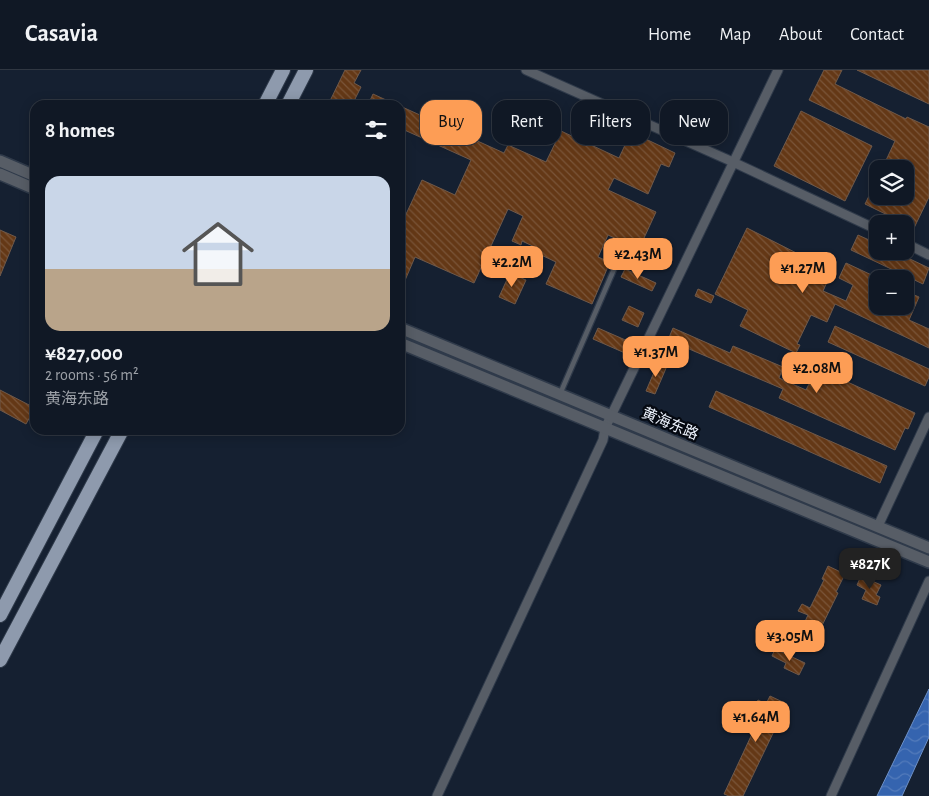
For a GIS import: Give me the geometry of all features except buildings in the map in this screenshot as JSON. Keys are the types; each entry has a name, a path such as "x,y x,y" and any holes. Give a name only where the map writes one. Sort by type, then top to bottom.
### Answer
{"main road":[{"path":"268,100 283,70"},
{"path":"291,100 306,70"},
{"path":"0,615 94,435"},
{"path":"0,660 119,435"}],"street":[{"path":"526,70 733,162 869,226"},
{"path":"437,796 603,440 605,428 778,70"},
{"path":"0,161 30,174"},
{"path":"0,174 30,187"},
{"path":"914,248 929,255"},
{"name":"黄海东路","path":"405,330 929,548"},
{"name":"黄海东路","path":"405,345 929,562"},
{"path":"878,526 929,418"},
{"path":"830,796 929,581"}],"lane":[{"path":"560,394 615,267"}],"water":[{"path":"929,689 929,737 902,796 877,796"}]}
